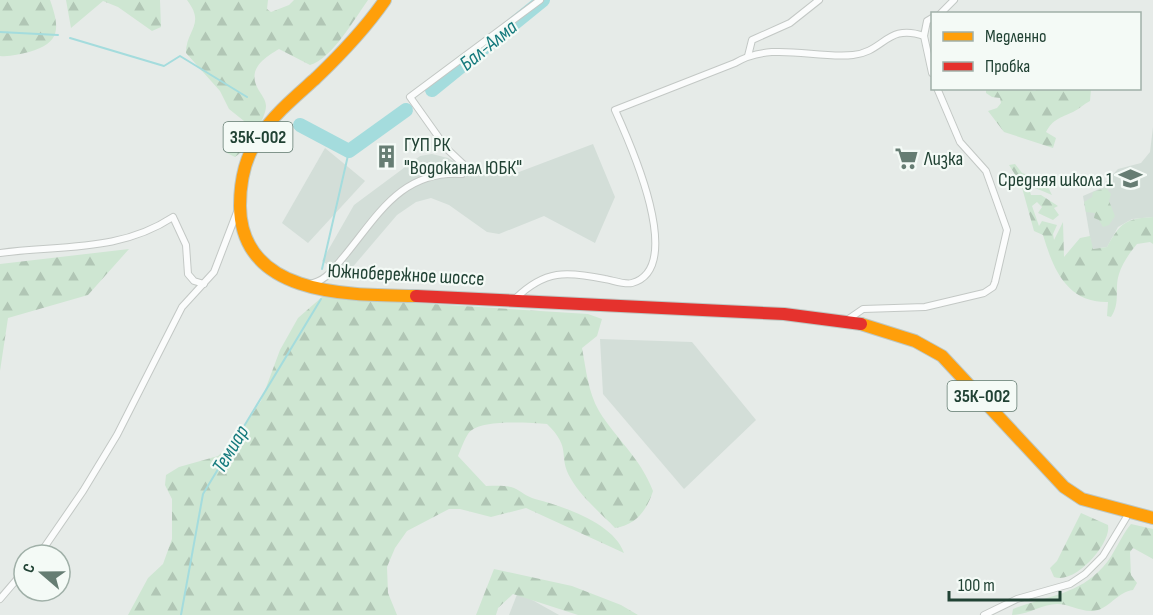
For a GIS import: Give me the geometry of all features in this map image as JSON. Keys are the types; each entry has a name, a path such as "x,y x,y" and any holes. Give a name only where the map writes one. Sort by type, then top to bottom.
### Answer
{"highway":[{"name":"Южнобережное шоссе","path":"384,0 374,15 335,57 275,115 253,145 243,165 237,212 246,245 266,270 304,287 339,291 846,324 901,333 922,342 942,356 1064,487 1082,499 1096,504 1153,518"},
{"name":"Южнобережное шоссе","path":"304,287 267,267 252,249 238,211 245,165 254,146 277,115 337,57 374,16 384,0"},
{"name":"Южнобережное шоссе","path":"846,324 902,338 937,356 1061,491 1080,504 1153,524"}],"street":[{"path":"304,287 327,278 383,206 418,181 443,172 462,174 463,164 447,149 410,97 540,0"},
{"path":"748,56 752,40 790,23 819,0"},
{"path":"942,12 954,0"},
{"path":"931,19 927,21 924,36 931,65"},
{"path":"514,303 533,282 549,276 586,275 630,284 643,278 651,266 655,252 656,231 651,207 615,110 748,56 796,51 852,55 867,51 897,32 913,32 924,36"},
{"path":"846,324 863,309 925,307 984,293 993,288 1007,230 986,171 960,141 938,90"},
{"path":"47,543 117,435 182,307 214,272 237,212"},
{"path":"0,253 119,241 148,233 173,217 186,245 188,274 204,284"},
{"path":"984,615 1017,599 1070,584 1085,574 1103,556 1129,519"},
{"path":"0,599 12,585"}],"shaded area":[{"name":"Средняя школа 1","path":"1153,127 1153,217 1132,219 1118,227 1107,247 1092,249 1083,196 1099,189 1118,169 1141,163 1150,152"},
{"path":"593,144 615,197 595,243 544,216 499,234 487,232 449,205 431,198 416,202 397,215 345,276 322,261 354,205 420,156 432,154 448,158 465,168 511,175"},
{"path":"325,148 365,181 308,243 282,223"},
{"path":"600,339 692,342 756,420 684,489 603,394"},
{"path":"518,592 559,615 509,615"}],"green space":[{"path":"0,0 50,0 56,26 52,39 40,48 29,52 0,56"},
{"path":"66,0 160,0 161,27 152,31 118,7 103,1 71,28"},
{"path":"187,0 268,0 267,9 271,12 289,5 294,0 368,0 335,47 318,61 310,65 279,49 263,60 256,70 255,82 265,102 265,112 250,142 235,157 227,153 244,121 229,109 220,91 186,53 195,21 195,15"},
{"path":"986,90 1091,90 1090,101 1051,124 1046,132 1056,138 1053,148 1004,132 988,111 997,108 1001,103 1000,98 986,93"},
{"path":"1015,164 1022,173 1045,181 1052,195 1028,185 1031,195 1041,195 1058,206 1054,208 1059,215 1053,220 1038,213 1042,207 1037,202 1032,206 1039,226 1042,221 1057,225 1053,234 1054,240 1063,222 1064,257 1080,238 1090,236 1093,249 1107,247 1125,223 1153,217 1153,244 1150,242 1137,244 1124,262 1117,285 1116,306 1111,317 1107,316 1108,302 1082,297 1064,282 1057,271 1043,235 1034,231 1021,184 1009,165"},
{"path":"1106,188 1111,194 1109,201 1115,216 1109,225 1103,227 1099,220 1094,218 1095,213 1086,212 1084,202 1092,197 1093,192"},
{"path":"129,249 88,295 8,318 0,371 0,264"},
{"path":"322,297 588,314 602,319 597,336 582,348 586,372 592,396 599,411 635,458 653,491 640,516 629,524 615,528 575,486 567,471 560,440 547,424 505,423 482,426 468,434 458,456 486,486 514,488 532,498 586,517 610,533 624,553 526,508 491,517 460,509 449,509 407,531 395,548 387,567 388,593 397,615 128,615 148,578 163,564 172,539 172,499 165,485 166,475 179,467 218,456 234,441 261,401 280,350 298,318"},
{"path":"1081,513 1108,525 1108,532 1098,551 1082,569 1063,578 1054,577 1050,568 1057,561"},
{"path":"1131,524 1153,529 1153,559 1133,548 1130,552 1131,575 1137,583 1133,590 1123,593 1098,610 1087,611 1057,604 1012,615 1013,609 1061,594 1083,584 1107,562"},
{"path":"494,569 572,586 621,605 638,615 578,615 513,594 498,608 496,615 476,615"}],"waterway":[{"name":"Бал-Алма","path":"432,90 543,0"},
{"name":"Бал-Алма","path":"0,32 58,35"},
{"name":"Бал-Алма","path":"70,38 164,66 180,56 247,97"},
{"name":"Бал-Алма","path":"300,125 349,151 406,110"},
{"name":"Темиар","path":"322,269 349,151"},
{"name":"Темиар","path":"181,615 203,494 321,299"}],"traffic: slow":[{"path":"385,0 352,41 278,113 259,137 244,170 240,206 245,236 259,258 279,274 304,285 332,291 416,296"},
{"path":"861,324 915,341 942,356 1064,487 1082,499 1153,518"}],"traffic: jam":[{"path":"416,296 784,314 861,324"}],"place":[{"name":"ГУП РК \"Водоканал ЮБК\"","path":"386,156"},
{"name":"Лизка","path":"906,158"},
{"name":"Средняя школа 1","path":"1131,179"}]}
